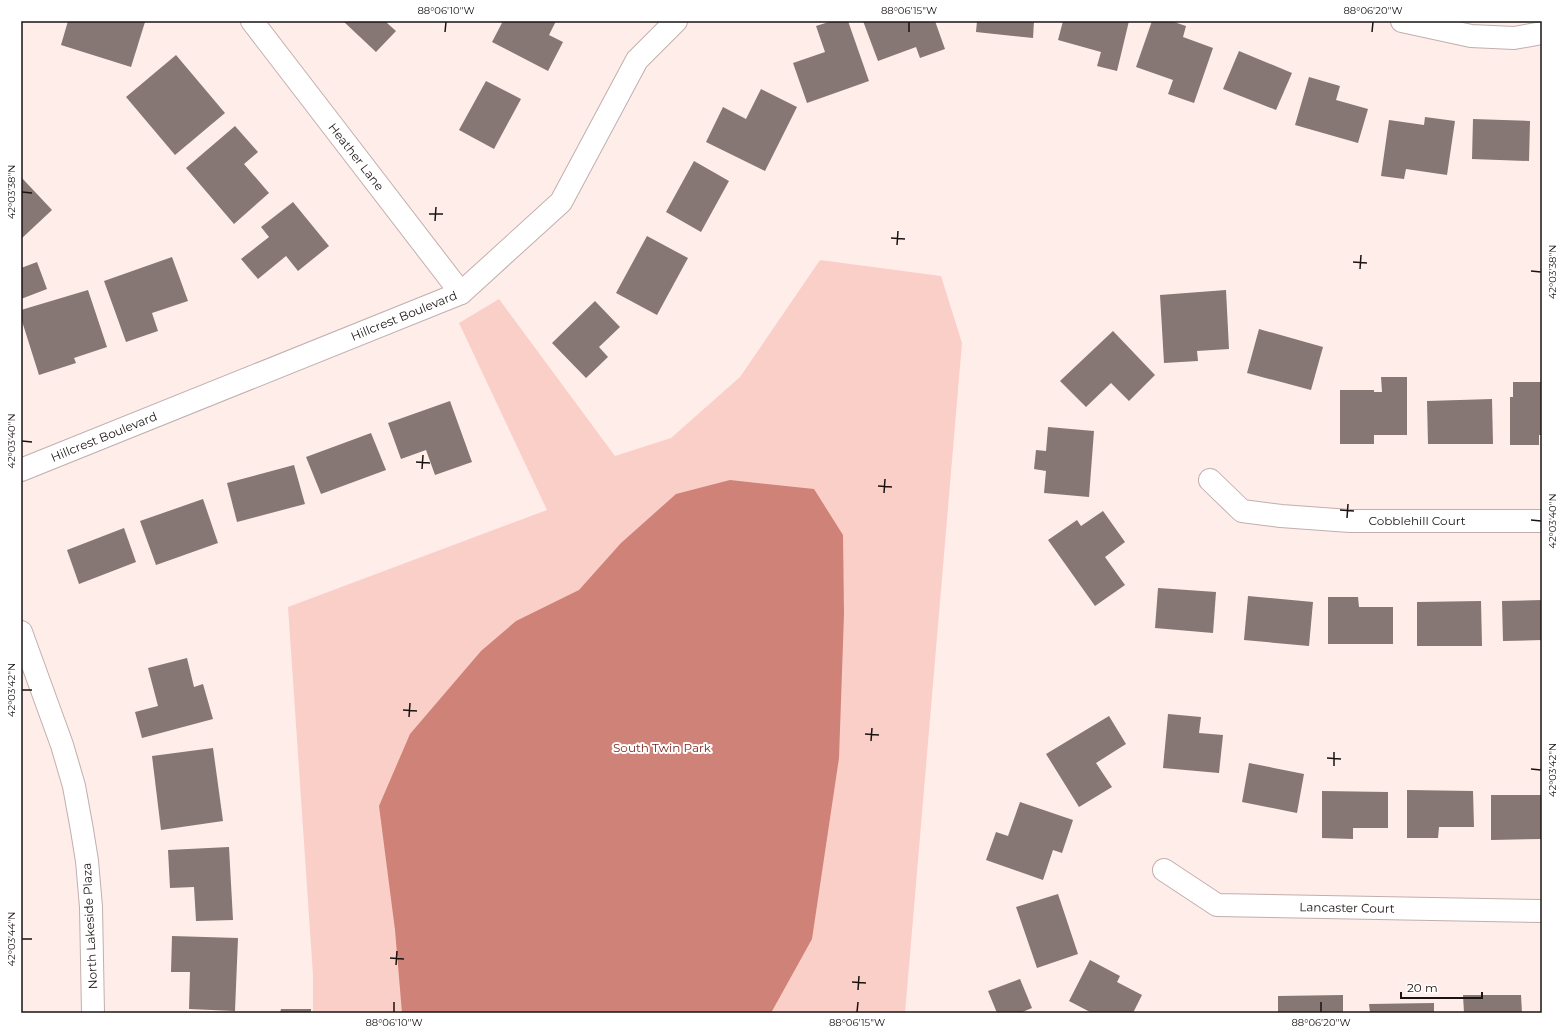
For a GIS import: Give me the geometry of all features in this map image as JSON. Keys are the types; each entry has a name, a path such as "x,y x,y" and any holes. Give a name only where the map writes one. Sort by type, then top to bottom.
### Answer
{"street":[{"name":"Heather Lane","path":"252,21 461,293"},
{"name":"Hillcrest Boulevard","path":"21,470 461,293 561,202 637,60 676,21"},
{"path":"1402,21 1471,36 1514,38 1542,33"},
{"name":"Cobblehill Court","path":"1210,480 1242,511 1281,516 1350,520 1542,521"},
{"name":"North Lakeside Plaza","path":"21,632 62,745 74,786 87,861 91,907 93,1013"},
{"name":"Lancaster Court","path":"1164,870 1217,906 1542,911"}],"green space":[{"name":"South Twin Park","path":"820,260 941,276 962,343 905,1013 313,1013 313,975 288,607 547,510 459,323 499,299 615,456 671,438 740,377"}],"shaded area":[{"path":"730,480 814,489 843,535 844,614 839,758 812,939 771,1013 402,1013 395,930 379,806 410,734 481,651 516,621 579,590 621,543 676,494"}],"building":[{"path":"68,21 145,22 131,67 61,45"},
{"path":"343,21 389,21 387,23 396,31 376,52"},
{"path":"503,21 556,21 549,35 563,42 548,71 492,42"},
{"path":"832,21 848,21 869,81 807,103 793,63 825,52 816,26"},
{"path":"863,21 935,21 945,49 920,58 916,47 878,61"},
{"path":"977,21 1034,21 1033,38 976,32"},
{"path":"1063,21 1129,21 1117,71 1097,66 1101,52 1058,40"},
{"path":"1152,21 1171,21 1186,26 1183,37 1213,48 1194,103 1168,94 1173,80 1136,67"},
{"path":"1239,51 1292,73 1276,110 1223,89"},
{"path":"176,55 225,113 175,155 126,97"},
{"path":"1309,77 1340,86 1336,100 1368,109 1358,143 1295,125"},
{"path":"486,81 521,99 494,149 459,130"},
{"path":"761,89 797,107 765,171 706,142 723,107 746,119"},
{"path":"1425,117 1455,121 1447,175 1406,169 1404,179 1381,176 1389,120 1424,125"},
{"path":"1473,119 1530,121 1529,161 1472,159"},
{"path":"235,126 258,152 244,164 269,193 234,224 186,168"},
{"path":"694,161 729,181 701,232 666,212"},
{"path":"21,177 52,210 21,239"},
{"path":"293,202 329,246 298,271 286,256 258,279 241,259 269,237 261,227"},
{"path":"647,236 688,258 657,315 616,293"},
{"path":"172,257 188,301 152,313 158,331 126,342 104,281"},
{"path":"37,262 47,289 21,299 21,268"},
{"path":"88,290 107,347 74,358 76,363 39,375 21,318 21,310"},
{"path":"1226,290 1229,349 1197,351 1198,361 1164,363 1160,295"},
{"path":"595,301 620,327 599,347 608,357 586,378 552,343"},
{"path":"1259,329 1323,347 1311,390 1247,373"},
{"path":"1113,331 1155,375 1129,401 1111,383 1086,407 1060,381"},
{"path":"1381,377 1407,377 1407,435 1374,435 1374,444 1340,444 1340,390 1374,390 1374,392 1382,392"},
{"path":"1513,382 1542,382 1542,435 1539,435 1539,445 1510,445 1510,397 1513,397"},
{"path":"1492,399 1493,444 1428,444 1427,401"},
{"path":"450,401 472,462 435,475 426,450 401,459 388,423"},
{"path":"1048,427 1094,431 1089,497 1044,493 1046,471 1034,469 1036,450 1046,451"},
{"path":"371,433 386,470 321,494 306,457"},
{"path":"294,465 305,504 237,522 227,483"},
{"path":"203,499 218,543 156,565 140,521"},
{"path":"1103,511 1125,542 1105,557 1125,585 1095,606 1048,540 1077,520 1081,526"},
{"path":"124,528 136,562 79,584 67,550"},
{"path":"1158,588 1216,592 1213,633 1155,628"},
{"path":"1248,596 1313,602 1309,646 1244,640"},
{"path":"1328,597 1358,597 1359,607 1393,607 1393,644 1328,644"},
{"path":"1542,600 1542,640 1503,641 1502,601"},
{"path":"1481,601 1482,646 1417,646 1417,602"},
{"path":"187,658 194,687 203,684 213,719 142,738 135,712 158,706 148,668"},
{"path":"1168,714 1201,717 1199,733 1223,735 1219,773 1163,768"},
{"path":"1109,716 1126,744 1096,763 1112,787 1079,807 1046,754"},
{"path":"213,748 223,821 161,830 152,756"},
{"path":"1249,763 1304,774 1297,813 1242,802"},
{"path":"1407,790 1473,791 1474,827 1439,827 1438,838 1407,838"},
{"path":"1322,791 1388,792 1388,828 1353,828 1353,839 1322,838"},
{"path":"1491,795 1542,795 1542,839 1491,840"},
{"path":"1020,802 1073,820 1062,853 1053,850 1043,880 986,860 996,832 1008,836"},
{"path":"229,847 233,920 196,921 194,887 170,888 168,850"},
{"path":"1058,894 1078,954 1037,968 1016,907"},
{"path":"172,936 238,938 235,1011 189,1009 190,972 171,972"},
{"path":"1090,960 1120,976 1117,982 1142,995 1133,1013 1092,1013 1069,1001"},
{"path":"1020,979 1032,1008 1020,1013 997,1013 988,991"},
{"path":"1343,995 1343,1013 1278,1013 1278,996"},
{"path":"1463,995 1521,995 1522,1013 1464,1013"},
{"path":"1434,1003 1434,1013 1370,1013 1369,1004"},
{"path":"281,1009 311,1009 311,1013 280,1013"}]}
